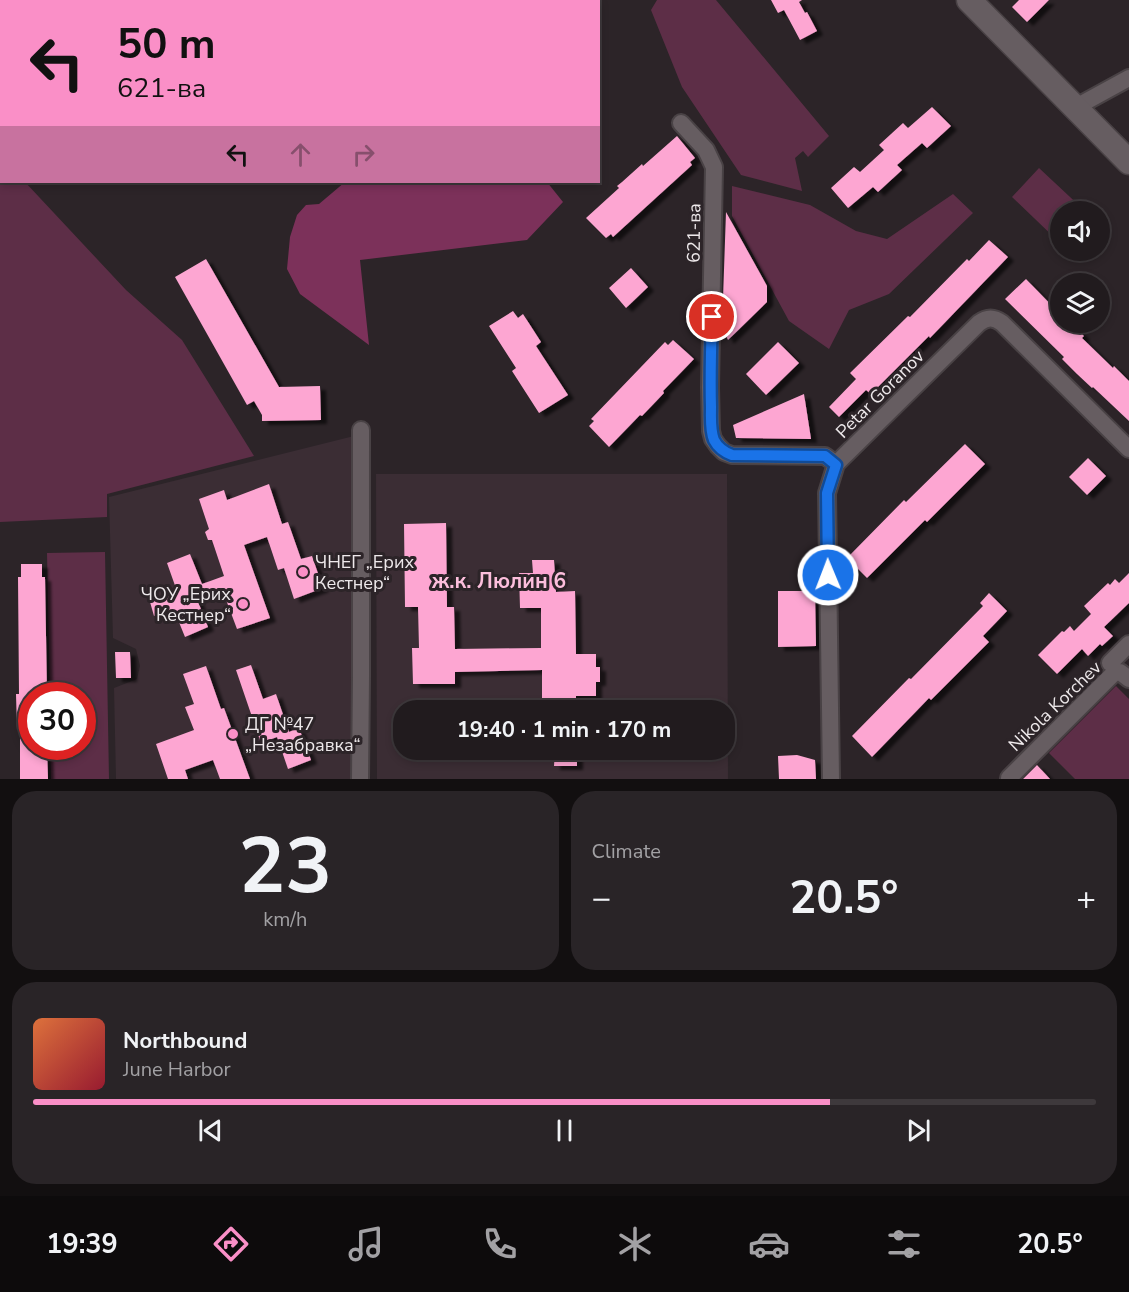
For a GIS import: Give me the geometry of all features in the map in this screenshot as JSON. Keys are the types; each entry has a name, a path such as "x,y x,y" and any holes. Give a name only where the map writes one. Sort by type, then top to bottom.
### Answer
{"main road":[{"path":"969,0 1129,162"}],"street":[{"path":"1076,107 1129,78"},
{"name":"621-ва","path":"681,123 706,150 714,167 710,387 713,439 724,452 732,455 825,456 836,465"},
{"name":"Petar Goranov","path":"831,779 827,493 836,465 979,323 988,318 1002,323 1129,449"},
{"path":"360,779 361,430"},
{"name":"Nikola Korchev","path":"1110,663 1129,644"},
{"name":"Nikola Korchev","path":"1009,778 1114,673 1120,672 1129,679"}],"shaded area":[{"path":"657,0 716,0 829,136 808,157 803,151 795,158 802,191 741,175 682,87 651,10"},
{"path":"1039,168 1074,201 1050,201 1050,233 1012,197"},
{"path":"0,183 26,183 126,290 182,340 254,456 107,494 107,517 0,522"},
{"path":"344,183 548,183 563,202 527,240 360,260 369,345 300,294 287,269 290,237 297,215 306,205 319,204"},
{"path":"732,186 810,205 856,231 887,239 953,194 973,213 889,294 849,310 829,349 789,321 732,216"},
{"path":"354,436 351,779 116,779 114,688 137,679 140,666 136,649 113,638 109,497"},
{"path":"376,474 727,474 728,700 393,700 393,760 728,760 728,779 377,779"},
{"path":"105,552 109,779 51,779 50,760 96,760 96,682 50,682 47,553"},
{"path":"1116,686 1129,699 1129,779 1075,779 1049,753"}],"building":[{"path":"771,0 802,0 799,2 817,31 800,40 784,10 778,13"},
{"path":"1019,0 1049,0 1027,22 1012,7"},
{"path":"932,107 951,126 927,148 922,143 897,165 902,170 878,192 873,187 848,208 831,188 854,167 860,172 884,150 879,145 903,123 908,128"},
{"path":"677,136 695,158 690,162 692,165 613,237 611,234 606,238 586,218 619,188 617,186"},
{"path":"726,212 767,286 767,302 728,340 722,328"},
{"path":"989,240 1008,257 930,338 929,336 871,394 866,390 839,417 829,407 856,379 850,373"},
{"path":"206,259 279,387 320,386 321,420 262,421 262,415 254,401 247,405 175,277"},
{"path":"631,268 648,287 626,308 609,288"},
{"path":"1026,279 1050,304 1050,333 1081,333 1084,336 1082,338 1129,381 1129,421 1077,374 1062,359 1064,357 1005,299"},
{"path":"513,311 518,318 523,314 541,342 536,346 568,395 539,413 512,371 516,368 489,326"},
{"path":"673,340 694,359 642,416 640,415 609,447 589,426 594,421 591,419 665,342 668,345"},
{"path":"778,342 799,363 766,395 746,374"},
{"path":"804,394 811,439 736,438 733,425"},
{"path":"965,444 985,464 867,578 847,558 904,500 906,502"},
{"path":"1088,458 1106,476 1087,495 1069,477"},
{"path":"269,484 282,524 288,522 301,559 312,556 323,588 294,599 284,568 278,570 267,537 244,545 270,618 237,629 222,589 197,599 208,627 185,637 174,610 154,616 150,602 178,594 167,563 190,554 202,584 224,576 212,540 208,540 205,532 209,529 199,499 224,490 227,500"},
{"path":"446,523 447,607 454,607 455,649 541,648 541,608 520,608 519,573 533,573 532,560 554,560 556,592 575,591 576,654 596,654 596,667 600,667 600,682 596,682 596,696 576,696 576,700 542,700 542,670 455,672 455,684 413,684 412,648 419,648 418,607 405,607 404,524"},
{"path":"21,564 42,564 42,577 45,577 47,682 19,682 18,577 21,577"},
{"path":"1129,573 1129,603 1104,627 1113,636 1102,646 1100,644 1088,656 1082,649 1057,674 1038,655 1062,631 1064,632 1070,626 1074,631 1091,614 1084,606 1108,583 1110,585 1115,579 1119,583"},
{"path":"778,591 815,591 816,646 778,647"},
{"path":"989,593 1007,611 983,636 989,642 931,700 929,698 872,757 852,736 983,606 980,603"},
{"path":"115,652 130,652 131,678 116,678"},
{"path":"251,665 263,699 276,694 289,732 299,728 311,760 288,769 277,737 261,743 236,670"},
{"path":"206,666 250,779 220,779 213,760 185,770 188,779 168,779 156,744 194,730 185,707 194,704 183,674"},
{"path":"16,694 18,694 18,730 17,730"},
{"path":"797,755 815,760 816,779 779,779 778,756"},
{"path":"20,760 47,760 48,779 20,779"},
{"path":"554,760 577,760 577,766 554,766"},
{"path":"1037,765 1050,779 1023,779"}],"place":[{"name":"ЧНЕГ „Ерих Кестнер“","path":"303,572"},
{"name":"ЧОУ „Ерих Кестнер“","path":"243,604"},
{"name":"ДГ №47 „Незабравка“","path":"233,734"}],"district":[{"name":"ж.к. Люлин 6","path":"499,581"}],"route":[{"path":"712,317 711,430 718,446 724,452 732,455 825,456 836,465 827,493 828,575"}]}
